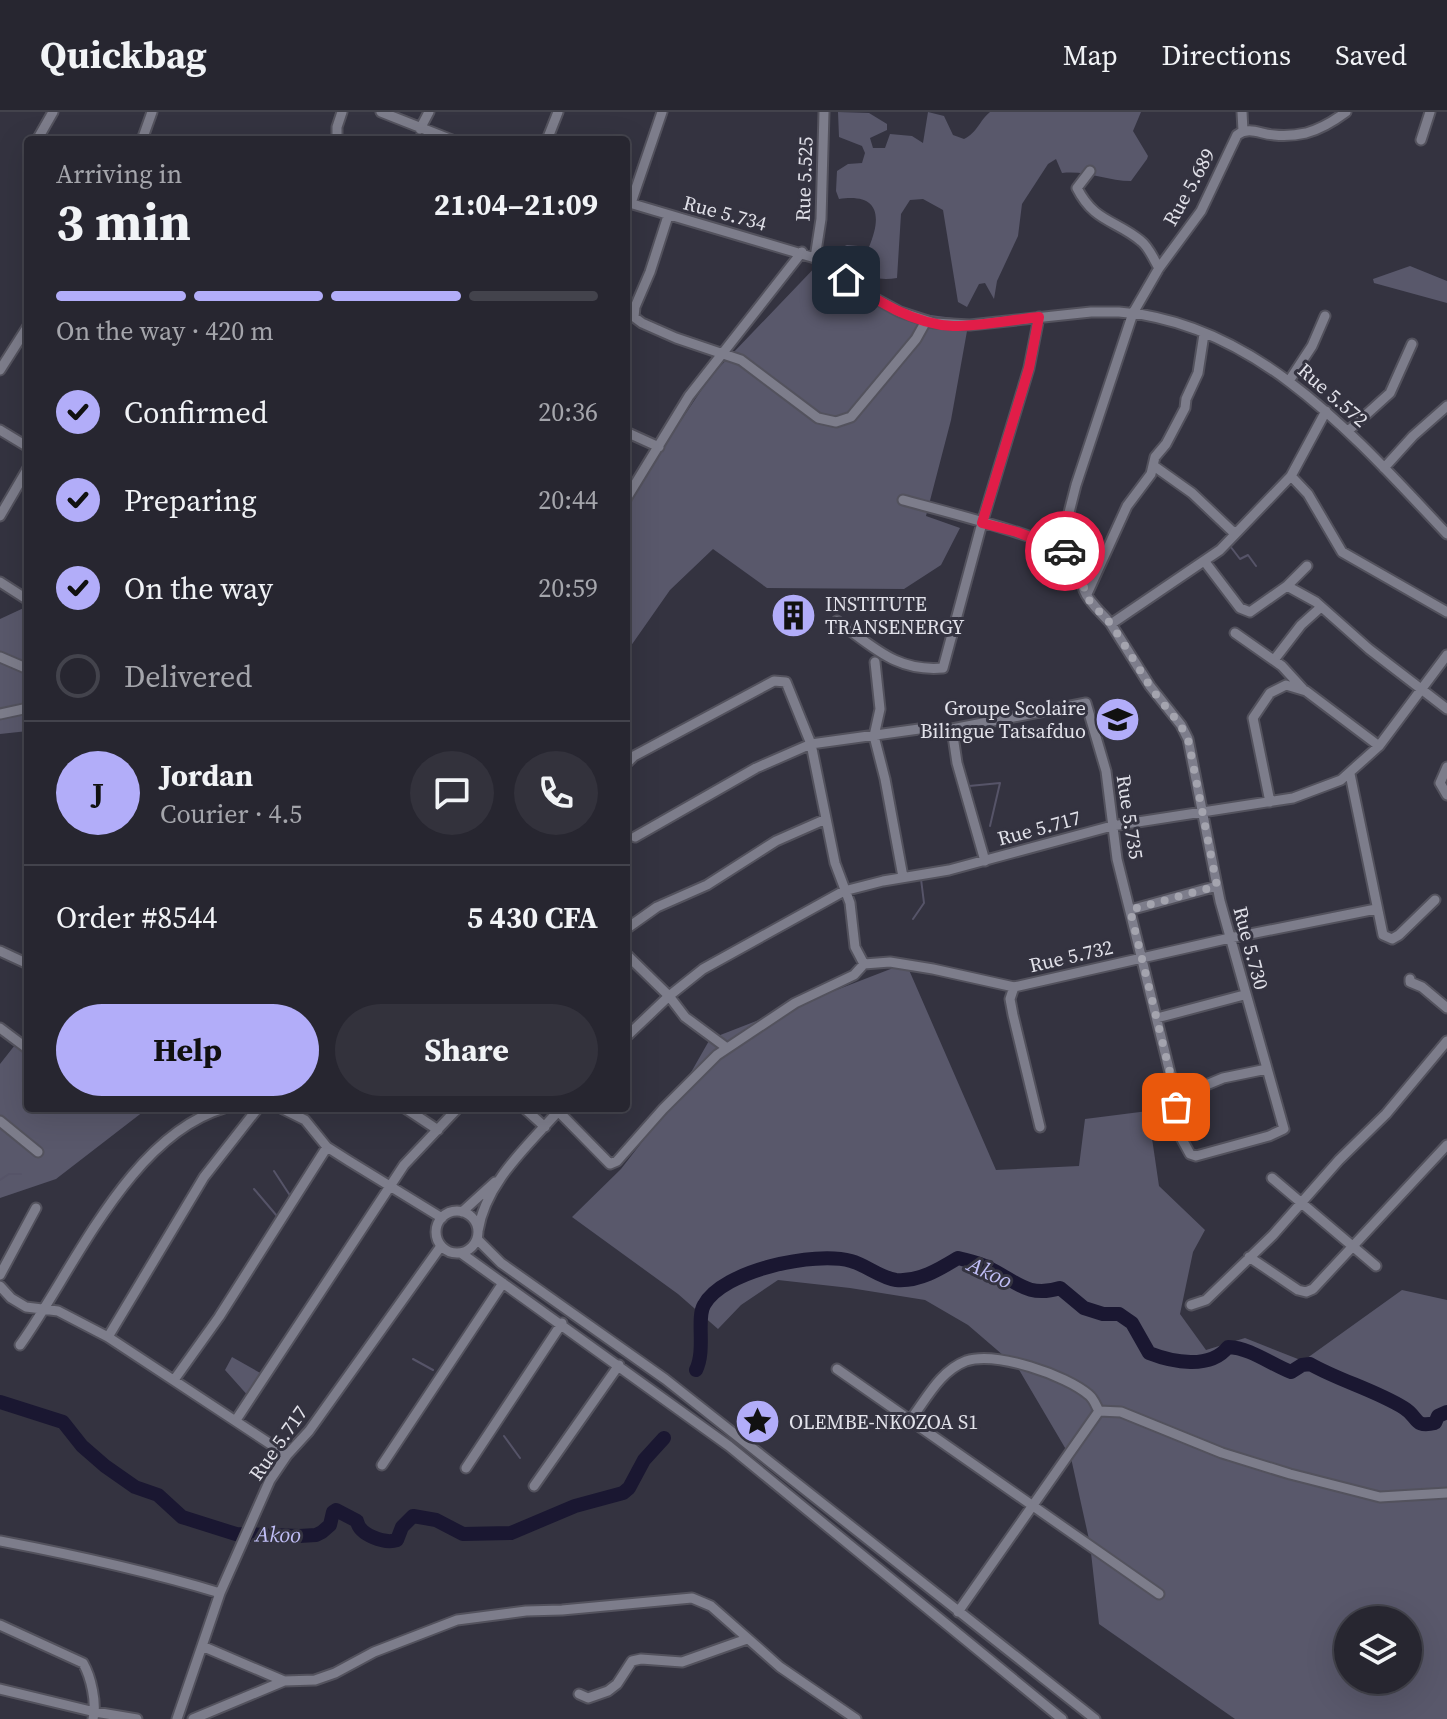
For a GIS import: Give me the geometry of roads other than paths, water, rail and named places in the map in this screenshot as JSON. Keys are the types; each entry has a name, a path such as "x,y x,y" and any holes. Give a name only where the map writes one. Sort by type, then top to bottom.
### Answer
{"street":[{"path":"39,136 53,112"},
{"path":"143,136 152,112"},
{"path":"337,136 342,112"},
{"path":"381,112 440,136"},
{"path":"420,129 429,112"},
{"path":"549,136 558,112"},
{"path":"630,199 662,112"},
{"name":"Rue 5.525","path":"815,258 821,219 824,112"},
{"path":"1242,112 1243,131 1275,135 1305,133 1330,123 1346,112"},
{"path":"1421,140 1430,112"},
{"name":"Rue 5.689","path":"1060,548 1076,485 1133,313 1159,268 1201,211 1237,135 1243,131"},
{"path":"1090,171 1077,188 1084,202 1101,217 1139,239 1159,268"},
{"name":"Rue 5.734","path":"630,202 815,258"},
{"path":"668,216 634,317 653,328 741,360 818,418 836,422 851,417 916,339 926,321"},
{"path":"630,493 689,396 802,252"},
{"path":"815,258 874,298 926,321 950,326 1091,312 1133,313"},
{"name":"Rue 5.572","path":"1133,313 1204,334 1272,368 1348,431 1447,534"},
{"path":"1289,381 1312,346 1325,316"},
{"path":"837,621 895,662 922,670 943,668 982,523 1029,368 1039,317"},
{"path":"0,370 24,332"},
{"path":"903,500 1060,548 1076,557 1081,566 1083,589 1087,594 1127,506 1154,466 1155,457 1166,444 1185,408 1198,373 1204,334"},
{"path":"1348,431 1390,393 1412,344"},
{"path":"1384,468 1413,436 1447,406"},
{"path":"1111,624 1205,562 1237,532 1291,476 1326,411"},
{"path":"0,430 24,445"},
{"path":"630,434 659,447"},
{"path":"1154,466 1192,493 1232,531 1237,532"},
{"path":"0,516 24,475"},
{"path":"1291,476 1308,494 1342,552 1447,612"},
{"path":"1205,562 1240,608 1250,612 1287,586 1307,566"},
{"path":"0,582 24,597"},
{"path":"1287,586 1321,607 1369,649 1447,709"},
{"name":"Rue 5.730","path":"1087,594 1111,624 1188,739 1217,886 1244,995 1284,1129 1196,1156 1190,1154"},
{"path":"1274,660 1301,625 1321,607"},
{"path":"1235,633 1274,660 1306,691 1379,746"},
{"name":"Rue 5.717","path":"630,1033 669,996 712,964 844,891 949,870 1112,826 1270,802 1319,790 1350,774 1379,746 1447,655"},
{"path":"0,657 24,667"},
{"path":"875,662 880,709 874,736 903,877"},
{"path":"630,760 780,680 786,682 811,744 826,819 844,891 850,903 855,947 864,964"},
{"path":"1270,802 1253,718 1270,693 1286,685 1306,691"},
{"name":"Rue 5.735","path":"952,729 1086,703 1106,771 1117,859 1175,1098 1178,1132 1190,1154"},
{"path":"0,714 24,709"},
{"path":"635,837 756,768 811,744 919,729 952,729 957,763 985,861"},
{"path":"1447,767 1440,783 1447,795"},
{"path":"1350,774 1383,935 1392,939 1435,900"},
{"path":"630,926 657,907 707,885 776,841 826,819"},
{"path":"1130,910 1217,886"},
{"name":"Rue 5.732","path":"1040,1127 1010,999 1014,987 1230,938 1376,909"},
{"path":"0,951 24,962"},
{"path":"630,958 669,996 685,1017 727,1048"},
{"path":"563,1112 610,1164 617,1161 663,1109 727,1048 795,1003 854,975 864,964 890,962 976,980 997,981 1014,987"},
{"path":"1410,979 1447,1008"},
{"path":"1157,1018 1244,995"},
{"path":"0,1028 24,1046"},
{"path":"1191,1305 1206,1300 1249,1257 1375,1126 1447,1041"},
{"path":"1175,1098 1223,1078 1267,1069"},
{"path":"20,1345 129,1178 172,1137 211,1112"},
{"path":"108,1337 204,1177 255,1112"},
{"path":"289,1112 305,1120 327,1147 442,1218"},
{"path":"411,1112 438,1130"},
{"path":"236,1420 412,1155 454,1112"},
{"path":"528,1112 545,1127"},
{"path":"461,1253 474,1246 487,1198 558,1112"},
{"path":"0,1121 38,1152"},
{"path":"1249,1257 1283,1282 1306,1292 1313,1289 1447,1145"},
{"path":"174,1380 219,1317 327,1147"},
{"path":"462,1212 504,1174"},
{"path":"1272,1178 1299,1204 1376,1266"},
{"path":"0,1275 36,1208"},
{"path":"1062,1719 729,1446 562,1323 461,1253 450,1252 441,1246 436,1229 442,1218 451,1212 462,1212 473,1219 477,1235 501,1263 665,1379 1095,1719"},
{"name":"Rue 5.717","path":"177,1719 220,1593 270,1480 309,1431 441,1246"},
{"path":"382,1465 503,1283"},
{"path":"0,1286 11,1298 26,1307 70,1315 108,1337 287,1455"},
{"path":"466,1468 562,1323"},
{"path":"911,1419 944,1375 967,1361 993,1358 1069,1383 1091,1397 1099,1411"},
{"path":"534,1486 619,1365"},
{"path":"837,1369 1159,1594"},
{"path":"958,1612 1099,1411"},
{"path":"1099,1411 1121,1412 1222,1453 1380,1497 1447,1493"},
{"path":"0,1541 164,1576 220,1593"},
{"path":"193,1719 284,1681 315,1680 335,1673 374,1652 457,1620 526,1611 692,1598 728,1618 780,1667 856,1719"},
{"path":"0,1625 83,1663 94,1716"},
{"path":"579,1694 588,1698 608,1691 632,1661 682,1662 747,1639"},
{"path":"202,1646 284,1681"},
{"path":"0,1689 94,1716 137,1719"}],"waterway":[{"path":"1230,546 1240,559 1248,555 1256,566"},
{"path":"969,786 1000,783 990,826"},
{"path":"913,919 924,903 921,879"},
{"path":"274,1171 291,1197"},
{"path":"0,1180 9,1174 21,1174"},
{"path":"254,1189 277,1216"},
{"name":"Akoo","path":"696,1370 704,1305 714,1293 749,1273 794,1261 835,1259 857,1263 890,1279 905,1280 929,1274 958,1258 986,1266 1031,1290 1060,1288 1084,1308 1103,1314 1119,1314 1132,1323 1149,1353 1158,1356 1179,1361 1201,1361 1211,1359 1228,1347 1236,1348 1291,1372 1310,1364 1393,1402 1423,1424 1435,1423 1438,1416 1447,1412"},
{"path":"413,1359 433,1370"},
{"name":"Akoo","path":"0,1402 63,1422 82,1446 135,1487 158,1495 182,1517 236,1534 316,1535 330,1525 336,1510 357,1521 367,1534 386,1541 397,1540 402,1527 413,1516 436,1520 463,1534 511,1533 575,1506 623,1493 644,1460 664,1438"},
{"path":"504,1436 520,1458"}],"place":[{"name":"INSTITUTE TRANSENERGY","path":"794,615"},
{"name":"Groupe Scolaire Bilingue Tatsafduo","path":"1117,720"},
{"name":"OLEMBE-NKOZOA S1","path":"758,1422"}]}
